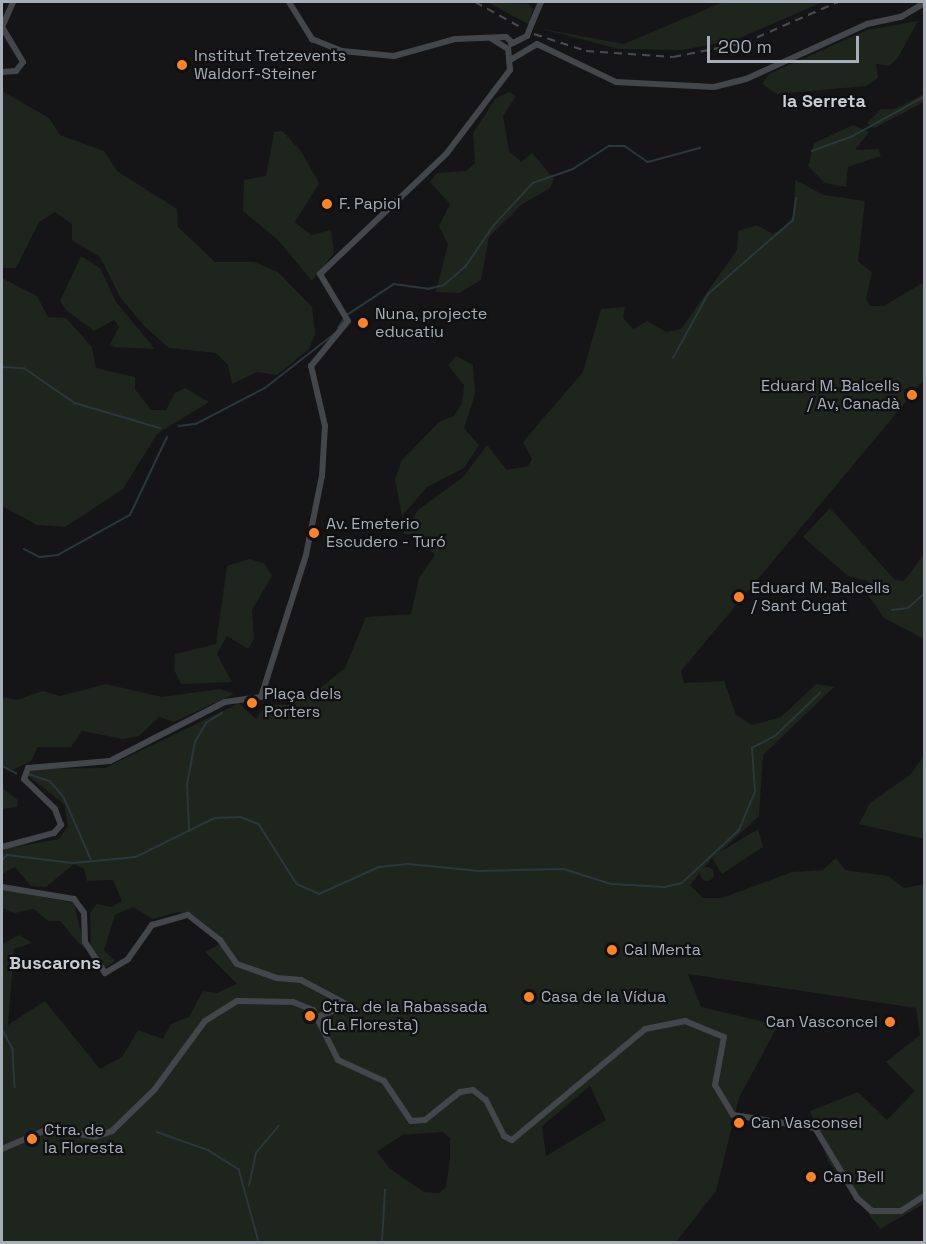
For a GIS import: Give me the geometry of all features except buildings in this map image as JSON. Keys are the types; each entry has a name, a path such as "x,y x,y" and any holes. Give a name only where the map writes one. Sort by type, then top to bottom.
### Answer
{"street":[{"path":"2,72 16,71 23,58 2,24 13,2"},
{"path":"289,2 312,39 342,51 398,56 444,41 520,40"},
{"path":"508,49 520,40 533,22 540,2"},
{"path":"2,847 54,833 61,825 55,809 24,779 28,768 110,761 238,699 256,700 261,697 316,514 325,426 311,366 348,315 320,281 320,274 447,153 512,62 537,44 616,82 714,87 746,79 867,24 901,17 924,3"},
{"path":"492,39 508,49 512,62"},
{"path":"2,887 74,899 84,913 85,942 105,973 128,959 149,926 187,915 217,937 237,964 304,981 348,1005 319,1016"},
{"path":"2,1149 45,1129 95,1137 112,1131 156,1089 205,1020 227,1004 293,1002 319,1016 338,1060 384,1081 407,1119 425,1120 452,1098 473,1090 486,1100 503,1133 512,1140 645,1029 671,1022 700,1024 725,1040 715,1085 733,1115 815,1128 857,1198 872,1211 901,1211 924,1196"}],"shaded area":[{"path":"487,2 528,4 533,9 528,24"},
{"path":"723,2 823,2 735,40 682,50 619,49 538,28 624,44"},
{"path":"918,21 897,59 889,66 876,64 878,78 866,86 777,94 762,84 769,74 867,30"},
{"path":"2,91 49,118 60,135 104,151 117,171 177,209 178,227 215,262 254,262 278,272 312,307 315,334 309,349 277,375 257,372 232,384 228,365 216,353 169,348 144,326 120,297 100,257 72,240 72,224 55,212 39,222 16,268 2,268"},
{"path":"509,92 516,96 503,116 509,151 521,162 532,153 554,179 550,188 521,205 489,237 481,280 459,293 436,292 448,244 439,226 450,204 430,182 437,173 466,171 475,163 473,133 495,99"},
{"path":"924,94 924,102 874,128 867,123 881,109 895,109"},
{"path":"853,125 869,132 855,150 878,149 881,156 848,167 846,187 825,183 808,166 814,143"},
{"path":"282,131 301,151 319,183 295,222 311,235 331,230 334,253 312,281 278,240 243,211 244,180 266,176 274,132"},
{"path":"795,180 824,195 865,201 858,261 872,273 866,299 870,306 884,306 924,282 924,380 681,671 684,683 724,681 736,715 752,725 781,717 816,684 834,687 763,755 759,816 720,852 758,829 763,847 722,874 712,858 690,885 703,898 722,898 792,872 823,870 836,858 845,870 888,876 904,888 924,884 924,1204 880,1229 828,1161 810,1111 858,1092 887,1120 915,1091 886,1062 920,1035 916,1008 688,974 701,1007 778,1025 739,1098 716,1191 676,1242 2,1242 2,944 19,935 32,943 14,949 8,1025 45,1001 100,1069 122,1057 138,1030 163,1039 171,1024 189,1017 203,991 217,993 237,984 205,952 220,944 217,934 193,915 178,912 153,919 133,907 115,915 104,950 115,961 105,968 91,947 90,913 97,904 112,907 122,901 113,880 87,881 84,869 74,864 46,887 31,886 15,867 2,874 2,853 8,848 59,839 68,826 64,804 27,775 29,769 105,768 239,703 256,719 266,704 289,705 319,689 345,668 366,617 411,614 419,578 435,555 416,535 403,534 418,510 463,477 487,445 507,470 528,466 532,459 523,442 583,372 601,309 625,307 623,318 633,329 647,321 666,332 681,329 737,250 738,231 757,225 773,234 785,227 794,215","holes":["590,1086 606,1120 546,1156 542,1126","443,1132 450,1138 450,1158 446,1187 439,1193 424,1192 389,1168 377,1152 402,1135"]},
{"path":"81,256 100,268 116,302 155,349 114,347 110,344 119,327 114,320 94,331 67,311 60,301"},
{"path":"2,278 37,296 48,317 66,318 92,347 96,368 135,377 135,389 151,410 166,410 175,393 185,388 209,402 157,434 123,489 65,527 37,525 2,506"},
{"path":"456,356 473,365 475,394 464,428 479,445 464,468 427,487 402,516 395,479 402,460 439,422 454,416 462,403 464,385 448,365"},
{"path":"830,508 895,580 904,581 924,554 924,639 884,618 868,595 868,581 848,576 803,537"},
{"path":"249,559 264,563 272,576 252,610 254,639 248,649 227,636 217,654 232,682 181,684 174,670 175,654 216,644 227,566"},
{"path":"106,684 162,697 220,689 234,694 174,722 159,717 139,736 123,739 82,731 71,747 38,747 31,761 13,770 2,767 2,697 17,700 43,691 60,696"},
{"path":"924,756 924,839 859,824 870,803 910,775"},
{"path":"2,788 18,800 17,807 2,809"},
{"path":"707,867 712,869 714,874 712,879 707,881 702,879 700,874 702,869"},
{"path":"2,889 74,903 85,950 60,921 48,921 34,909 15,913 2,908"}],"waterway":[{"path":"812,151 853,136 924,97"},
{"path":"347,315 394,284 428,289 444,285 465,267 494,225 533,183 573,169 609,146 625,146 648,162 700,148"},
{"path":"673,358 708,294 793,220 796,198"},
{"path":"338,328 344,319"},
{"path":"179,426 196,424 265,388 334,334"},
{"path":"2,367 24,368 75,403 160,428"},
{"path":"24,549 40,557 58,555 130,515 167,437"},
{"path":"892,610 908,608 924,594"},
{"path":"2,860 7,855 73,863 136,857 215,818 240,817 259,824 297,884 319,894 379,867 409,864 479,871 564,869 611,884 665,887 682,883 739,830 755,792 752,748 776,735 820,693"},
{"path":"189,830 187,785 195,742 206,723 222,713"},
{"path":"2,766 16,773"},
{"path":"28,774 50,781 64,797 91,859"},
{"path":"2,1029 13,1049 15,1087"},
{"path":"249,1186 256,1153 279,1126"},
{"path":"157,1132 208,1150 239,1169 259,1242"},
{"path":"382,1242 385,1190"},
{"path":"223,1242 234,1242"}],"railway":[{"path":"475,2 524,29"},
{"path":"534,34 586,51 673,57 744,43 838,2"}],"place":[{"name":"Institut Tretzevents Waldorf-Steiner","path":"182,65"},
{"name":"F. Papiol","path":"327,204"},
{"name":"Nuna, projecte educatiu","path":"363,323"},
{"name":"Eduard M. Balcells / Av, Canadà","path":"912,395"},
{"name":"Av. Emeterio Escudero - Turó","path":"314,533"},
{"name":"Eduard M. Balcells / Sant Cugat","path":"739,597"},
{"name":"Plaça dels Porters","path":"252,703"},
{"name":"Cal Menta","path":"612,950"},
{"name":"Casa de la Vídua","path":"529,997"},
{"name":"Ctra. de la Rabassada (La Floresta)","path":"310,1016"},
{"name":"Can Vasconcel","path":"890,1022"},
{"name":"Can Vasconsel","path":"739,1123"},
{"name":"Ctra. de la Floresta","path":"32,1139"},
{"name":"Can Bell","path":"811,1177"}],"district":[{"name":"la Serreta","path":"824,101"},
{"name":"Buscarons","path":"55,963"}]}
